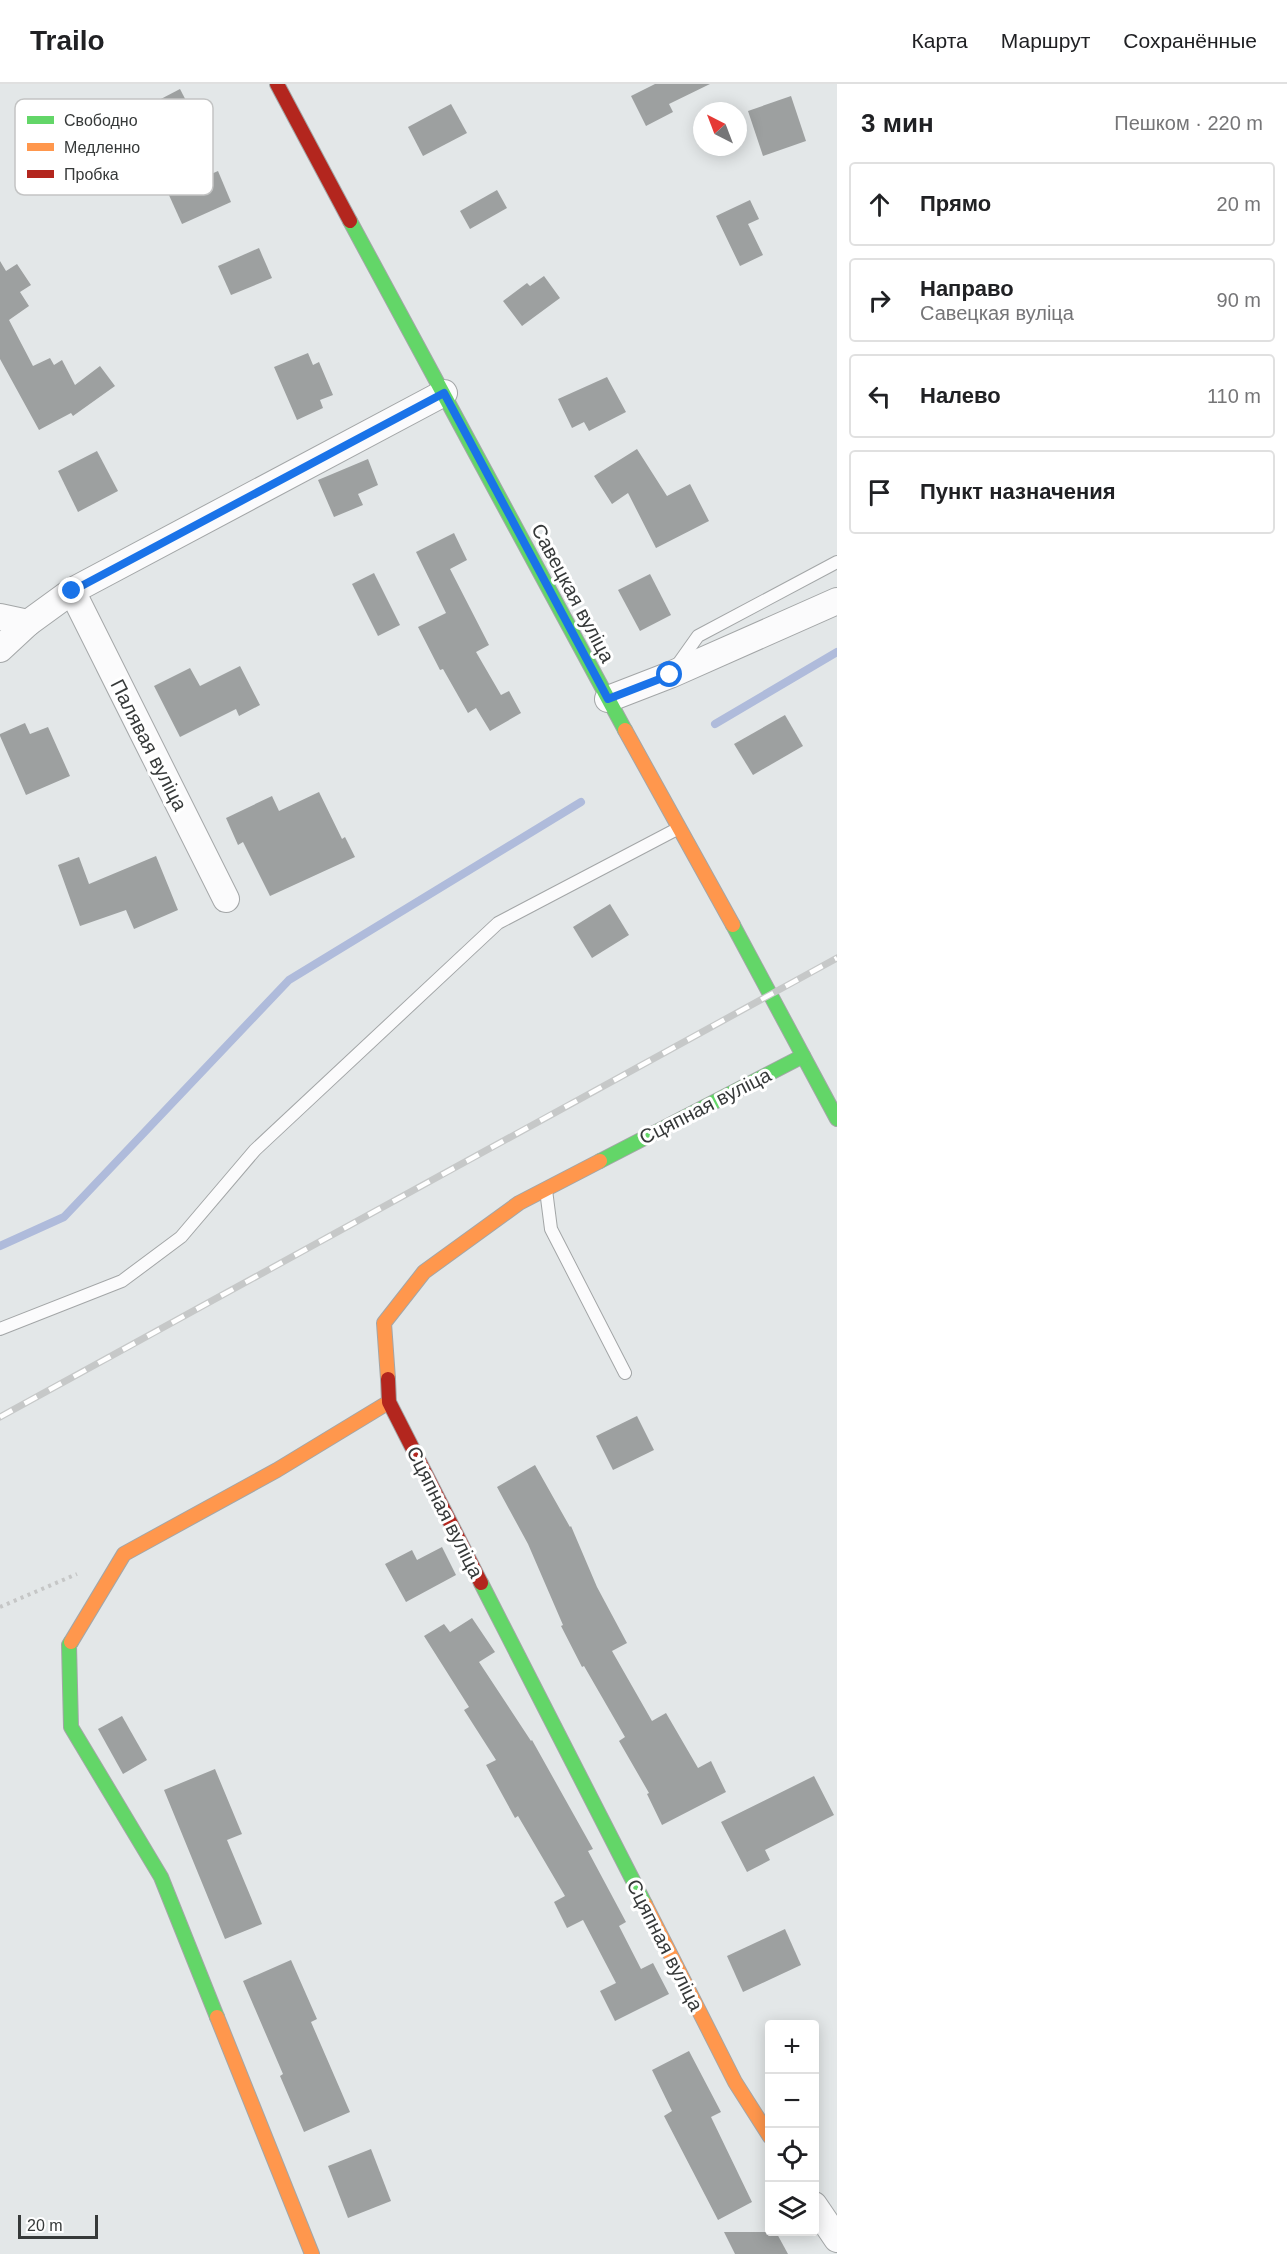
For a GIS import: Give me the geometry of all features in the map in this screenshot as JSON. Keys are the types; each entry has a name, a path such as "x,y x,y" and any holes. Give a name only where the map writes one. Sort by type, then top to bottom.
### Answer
{"street":[{"name":"Савецкая вуліца","path":"277,84 608,699 680,827 803,1056 832,1103"},
{"path":"0,649 28,623 72,591 444,393"},
{"name":"Палявая вуліца","path":"72,591 226,899"},
{"path":"608,699 670,675 837,601"},
{"path":"0,617 28,623"},
{"name":"Сцяпная вуліца","path":"765,2129 735,2082 389,1402 384,1323 424,1272 519,1203 803,1056"},
{"path":"312,2254 161,1877 71,1727 69,1646 123,1554 277,1470 389,1402"},
{"path":"819,2212 837,2239"}],"lane":[{"path":"670,675 698,636 837,562"},
{"path":"0,1329 122,1281 181,1237 255,1150 498,923 680,827"},
{"path":"546,1189 551,1229 625,1373"}],"path":[{"path":"0,1607 82,1572"}],"building":[{"path":"655,84 710,84 669,104 673,112 646,126 631,96"},
{"path":"180,89 185,99 161,99"},
{"path":"791,96 806,141 763,156 748,111"},
{"path":"451,104 467,133 423,156 408,127"},
{"path":"218,171 231,202 182,224 169,195 213,195 213,173"},
{"path":"497,190 507,208 470,229 460,211"},
{"path":"750,200 759,219 748,224 763,255 740,266 716,216"},
{"path":"259,248 272,278 231,295 218,266"},
{"path":"0,261 6,271 17,264 31,285 20,292 29,306 9,320 33,366 50,358 54,365 62,360 75,385 100,366 115,386 73,416 71,413 39,430 0,359"},
{"path":"544,276 560,298 522,326 503,301 527,283 530,286"},
{"path":"308,353 313,365 319,362 333,395 320,400 323,408 297,420 274,367"},
{"path":"607,377 626,412 589,431 584,422 572,428 558,399"},
{"path":"637,449 667,496 690,484 709,521 656,548 628,493 612,504 594,476"},
{"path":"97,451 118,491 78,512 58,471"},
{"path":"368,459 378,485 358,494 363,505 334,517 318,480"},
{"path":"454,533 467,560 450,569 489,645 476,652 501,695 509,691 521,713 490,731 476,708 468,713 443,669 440,670 418,627 446,613 416,552"},
{"path":"374,573 400,625 378,636 352,584"},
{"path":"650,574 671,615 640,631 618,590"},
{"path":"240,666 260,705 239,716 236,709 180,737 154,686 190,668 200,686"},
{"path":"785,715 803,746 753,775 734,744"},
{"path":"25,723 30,734 48,727 70,776 26,795 0,736"},
{"path":"319,792 342,839 345,837 355,857 270,896 243,842 238,845 226,818 272,796 279,811"},
{"path":"156,856 178,910 134,929 126,910 80,926 58,865 79,857 89,884"},
{"path":"610,904 629,935 592,958 573,927"},
{"path":"637,1416 654,1450 613,1470 596,1436"},
{"path":"535,1465 571,1526 597,1587 627,1643 612,1651 652,1721 666,1713 698,1768 711,1761 726,1792 662,1825 647,1794 649,1793 619,1741 625,1737 584,1666 582,1667 561,1626 563,1625 528,1544 497,1487"},
{"path":"442,1547 456,1575 406,1602 385,1564 412,1550 417,1560"},
{"path":"472,1618 495,1652 479,1662 532,1740 593,1849 588,1851 626,1922 619,1926 641,1969 653,1963 669,1994 615,2021 600,1991 616,1983 583,1920 567,1928 554,1902 565,1896 518,1816 515,1818 486,1765 496,1760 464,1710 469,1707 424,1636 444,1624 450,1632"},
{"path":"122,1716 147,1760 123,1774 98,1729"},
{"path":"215,1769 242,1834 227,1840 262,1924 225,1939 164,1790"},
{"path":"814,1776 834,1815 765,1850 770,1860 747,1872 721,1822"},
{"path":"785,1929 801,1965 743,1992 727,1956"},
{"path":"291,1960 317,2019 311,2022 350,2112 304,2132 280,2076 283,2074 243,1981"},
{"path":"689,2051 721,2112 711,2117 752,2202 718,2220 664,2116 672,2111 652,2070"},
{"path":"371,2149 391,2201 348,2218 328,2166"},
{"path":"724,2232 765,2232 765,2236 778,2236 788,2254 735,2254"}],"waterway":[{"path":"715,724 837,652"},
{"path":"0,1246 64,1217 289,980 581,802"}],"railway":[{"path":"0,1417 837,958"}],"traffic: fast":[{"path":"350,221 625,730"},
{"path":"733,925 837,1119"},
{"path":"600,1161 803,1056"},
{"path":"481,1583 645,1904"},
{"path":"71,1642 69,1645 71,1727 161,1877 217,2017"}],"traffic: slow":[{"path":"625,730 733,925"},
{"path":"388,1379 384,1323 424,1272 519,1203 600,1161"},
{"path":"71,1642 124,1554 277,1470 389,1402"},
{"path":"645,1904 735,2082 765,2129"},
{"path":"217,2017 312,2254"}],"traffic: jam":[{"path":"277,84 350,221"},
{"path":"388,1379 389,1402 481,1583"}],"route":[{"path":"72,591 444,393 608,699 670,675"}]}
